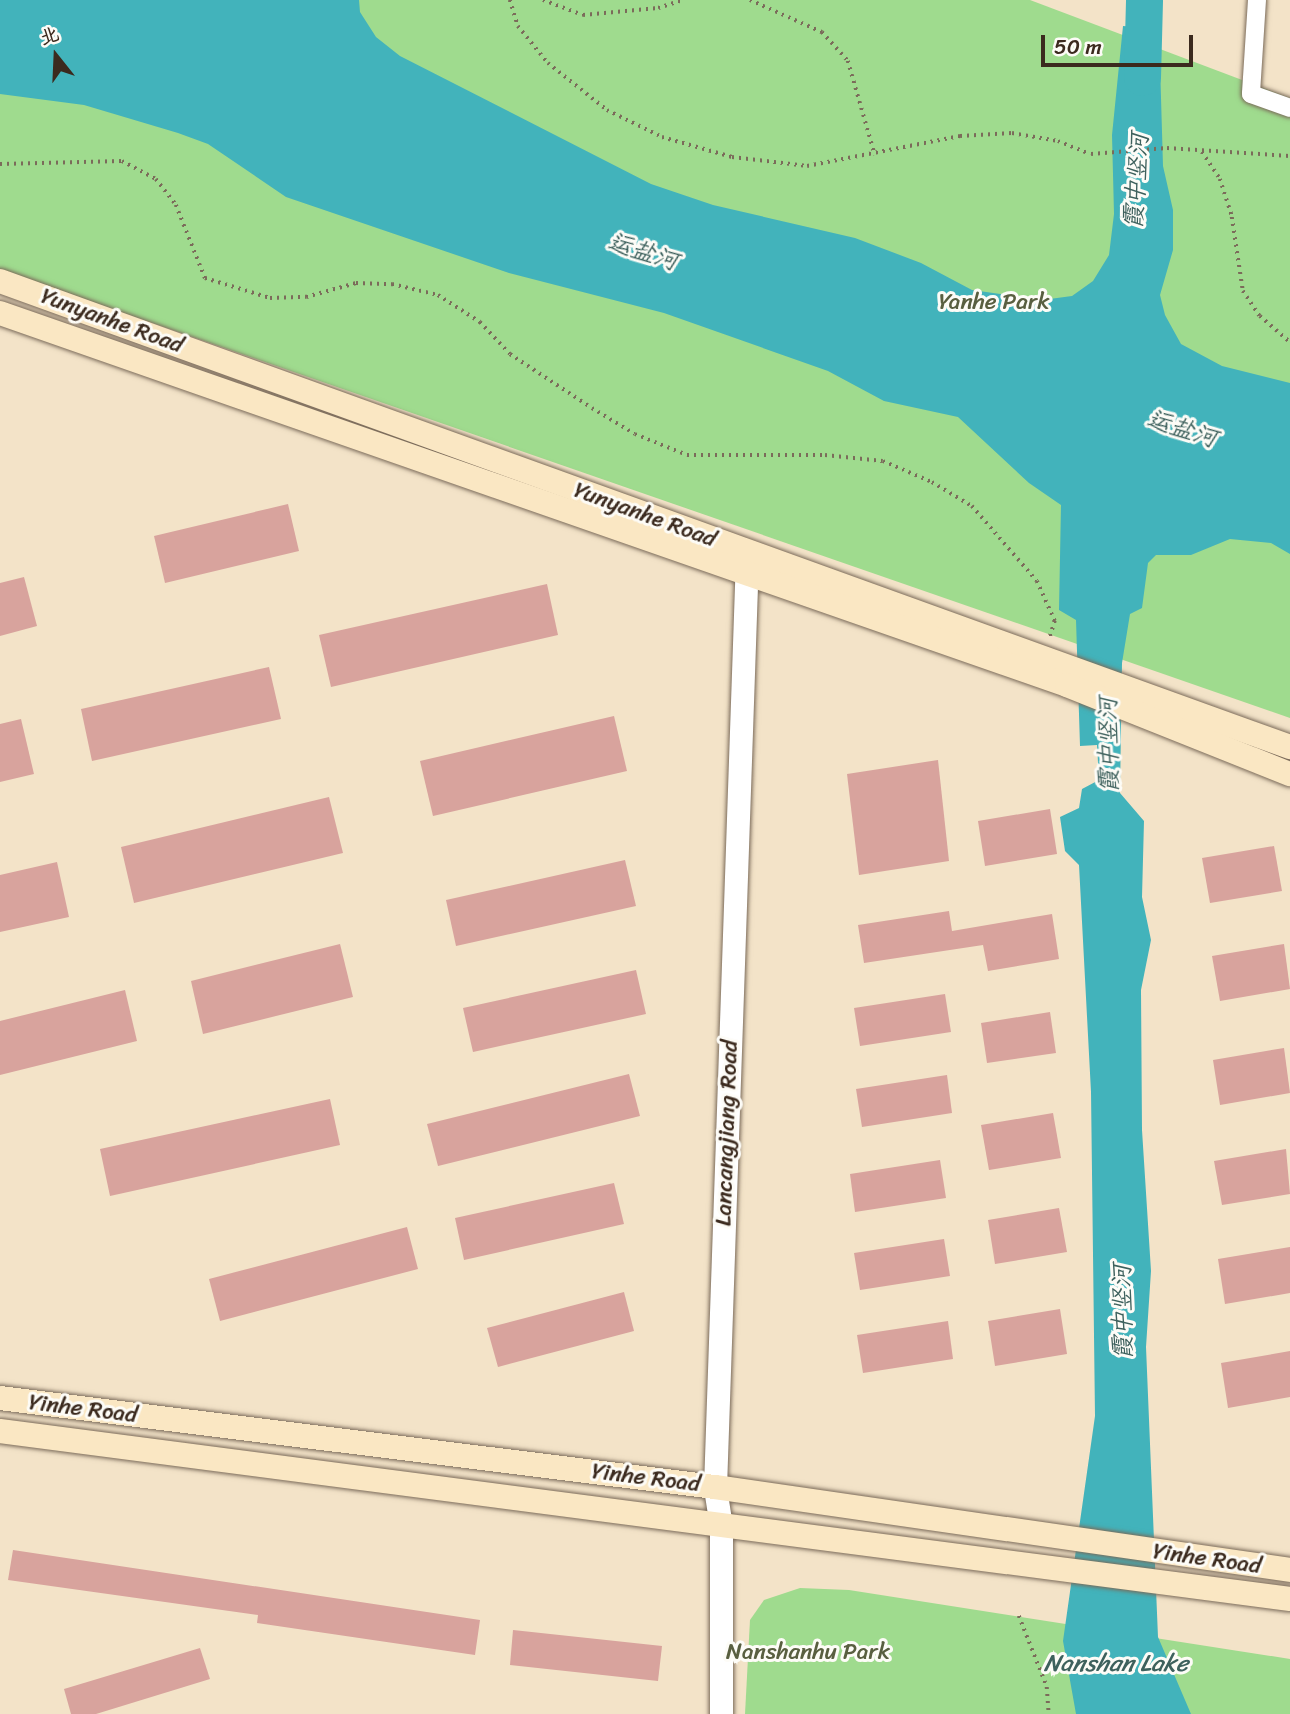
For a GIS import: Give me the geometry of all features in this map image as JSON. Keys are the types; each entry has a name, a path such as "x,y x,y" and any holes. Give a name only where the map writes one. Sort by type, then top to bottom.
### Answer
{"main road":[{"name":"Yunyanhe Road","path":"0,281 746,562 1059,669"},
{"name":"Yunyanhe Road","path":"0,313 1059,669 1138,701 1290,774"},
{"name":"Yunyanhe Road","path":"1138,701 1290,747"},
{"name":"Yinhe Road","path":"0,1398 715,1487 1290,1570"},
{"name":"Yinhe Road","path":"0,1431 1290,1599"}],"street":[{"path":"1257,0 1251,94 1290,108"},
{"name":"Lancangjiang Road","path":"721,1714 721,1526 715,1487 746,562"}],"path":[{"path":"510,0 518,26 548,63 607,110 662,137 732,158 807,166 875,155 960,136 1012,133 1058,141 1091,154 1167,148 1290,156"},
{"path":"543,0 583,15 657,8 682,0"},
{"path":"750,0 822,32 848,61 875,155"},
{"path":"1202,152 1220,179 1232,217 1244,291 1260,316 1290,342"},
{"path":"0,164 122,161 156,179 176,205 205,278 270,298 306,296 356,283 392,284 438,295 480,322 510,354 592,408 635,434 687,455 825,456 883,461 932,482 972,506 1037,581 1055,621 1059,669"},
{"path":"1019,1616 1046,1686 1049,1714"}],"green space":[{"name":"Yanhe Park","path":"0,0 1030,0 1290,98 1290,718 0,270"},
{"name":"Nanshanhu Park","path":"800,1588 849,1590 1290,1659 1290,1714 745,1714 750,1620 764,1600"}],"water":[{"path":"0,0 359,0 360,12 376,37 400,56 651,184 713,205 855,238 921,263 972,290 1042,300 1072,296 1093,281 1109,255 1114,214 1112,135 1123,26 1159,29 1163,166 1173,210 1173,250 1160,295 1165,315 1181,344 1222,366 1290,383 1290,554 1271,543 1230,539 1191,555 1156,555 1148,563 1142,608 1130,614 1122,663 1120,793 1144,821 1142,897 1151,940 1141,990 1142,1130 1151,1271 1146,1347 1158,1637 1191,1714 1076,1714 1063,1641 1095,1416 1091,1092 1079,865 1065,851 1060,817 1079,808 1082,789 1099,780 1097,745 1080,746 1076,620 1059,610 1061,505 1029,483 958,417 884,401 828,371 664,313 509,273 286,197 208,144 178,133 84,105 0,94"}],"building":[{"path":"288,504 299,551 165,583 154,536"},
{"path":"24,577 37,626 0,636 0,583"},
{"path":"547,584 558,635 331,687 319,635"},
{"path":"269,667 281,719 92,761 81,709"},
{"path":"614,716 627,771 433,816 420,761"},
{"path":"21,719 34,774 0,782 0,724"},
{"path":"938,760 949,861 859,875 847,774"},
{"path":"329,797 343,853 134,903 121,847"},
{"path":"1050,809 1057,854 985,866 978,821"},
{"path":"1274,846 1282,891 1210,903 1202,858"},
{"path":"625,860 636,906 456,946 446,900"},
{"path":"57,862 69,917 0,932 0,875"},
{"path":"949,911 952,931 1052,914 1059,959 988,971 983,945 864,963 858,925"},
{"path":"340,944 353,997 203,1034 191,981"},
{"path":"1284,944 1290,989 1220,1001 1212,956"},
{"path":"636,970 646,1014 473,1052 463,1008"},
{"path":"125,990 137,1041 0,1075 0,1021"},
{"path":"945,994 951,1032 860,1046 854,1008"},
{"path":"1050,1012 1056,1053 987,1063 981,1023"},
{"path":"1284,1048 1290,1093 1220,1105 1213,1060"},
{"path":"629,1074 640,1116 438,1166 427,1124"},
{"path":"947,1075 952,1113 862,1127 856,1089"},
{"path":"330,1099 340,1145 110,1196 100,1149"},
{"path":"1053,1113 1061,1158 989,1170 981,1125"},
{"path":"1286,1149 1290,1194 1222,1205 1214,1161"},
{"path":"940,1160 946,1198 855,1212 850,1174"},
{"path":"614,1183 624,1224 464,1260 455,1218"},
{"path":"1059,1208 1067,1252 995,1264 988,1220"},
{"path":"407,1227 418,1269 220,1321 209,1279"},
{"path":"944,1239 950,1276 860,1290 854,1253"},
{"path":"1290,1247 1290,1293 1225,1304 1218,1259"},
{"path":"624,1292 634,1331 498,1367 487,1328"},
{"path":"1060,1309 1067,1354 995,1366 988,1321"},
{"path":"948,1321 953,1359 863,1373 857,1335"},
{"path":"1290,1351 1290,1397 1228,1408 1221,1363"},
{"path":"13,1550 480,1620 475,1655 257,1623 258,1615 8,1580"},
{"path":"513,1630 662,1646 658,1681 510,1665"},
{"path":"200,1648 210,1679 96,1714 71,1714 64,1689"}],"waterway":[{"name":"霞中竖河","path":"1142,77 1144,0"}],"water label":[{"name":"运盐河","path":"643,252"},
{"name":"运盐河","path":"1182,429"},
{"name":"Nanshan Lake","path":"1116,1664"}]}
